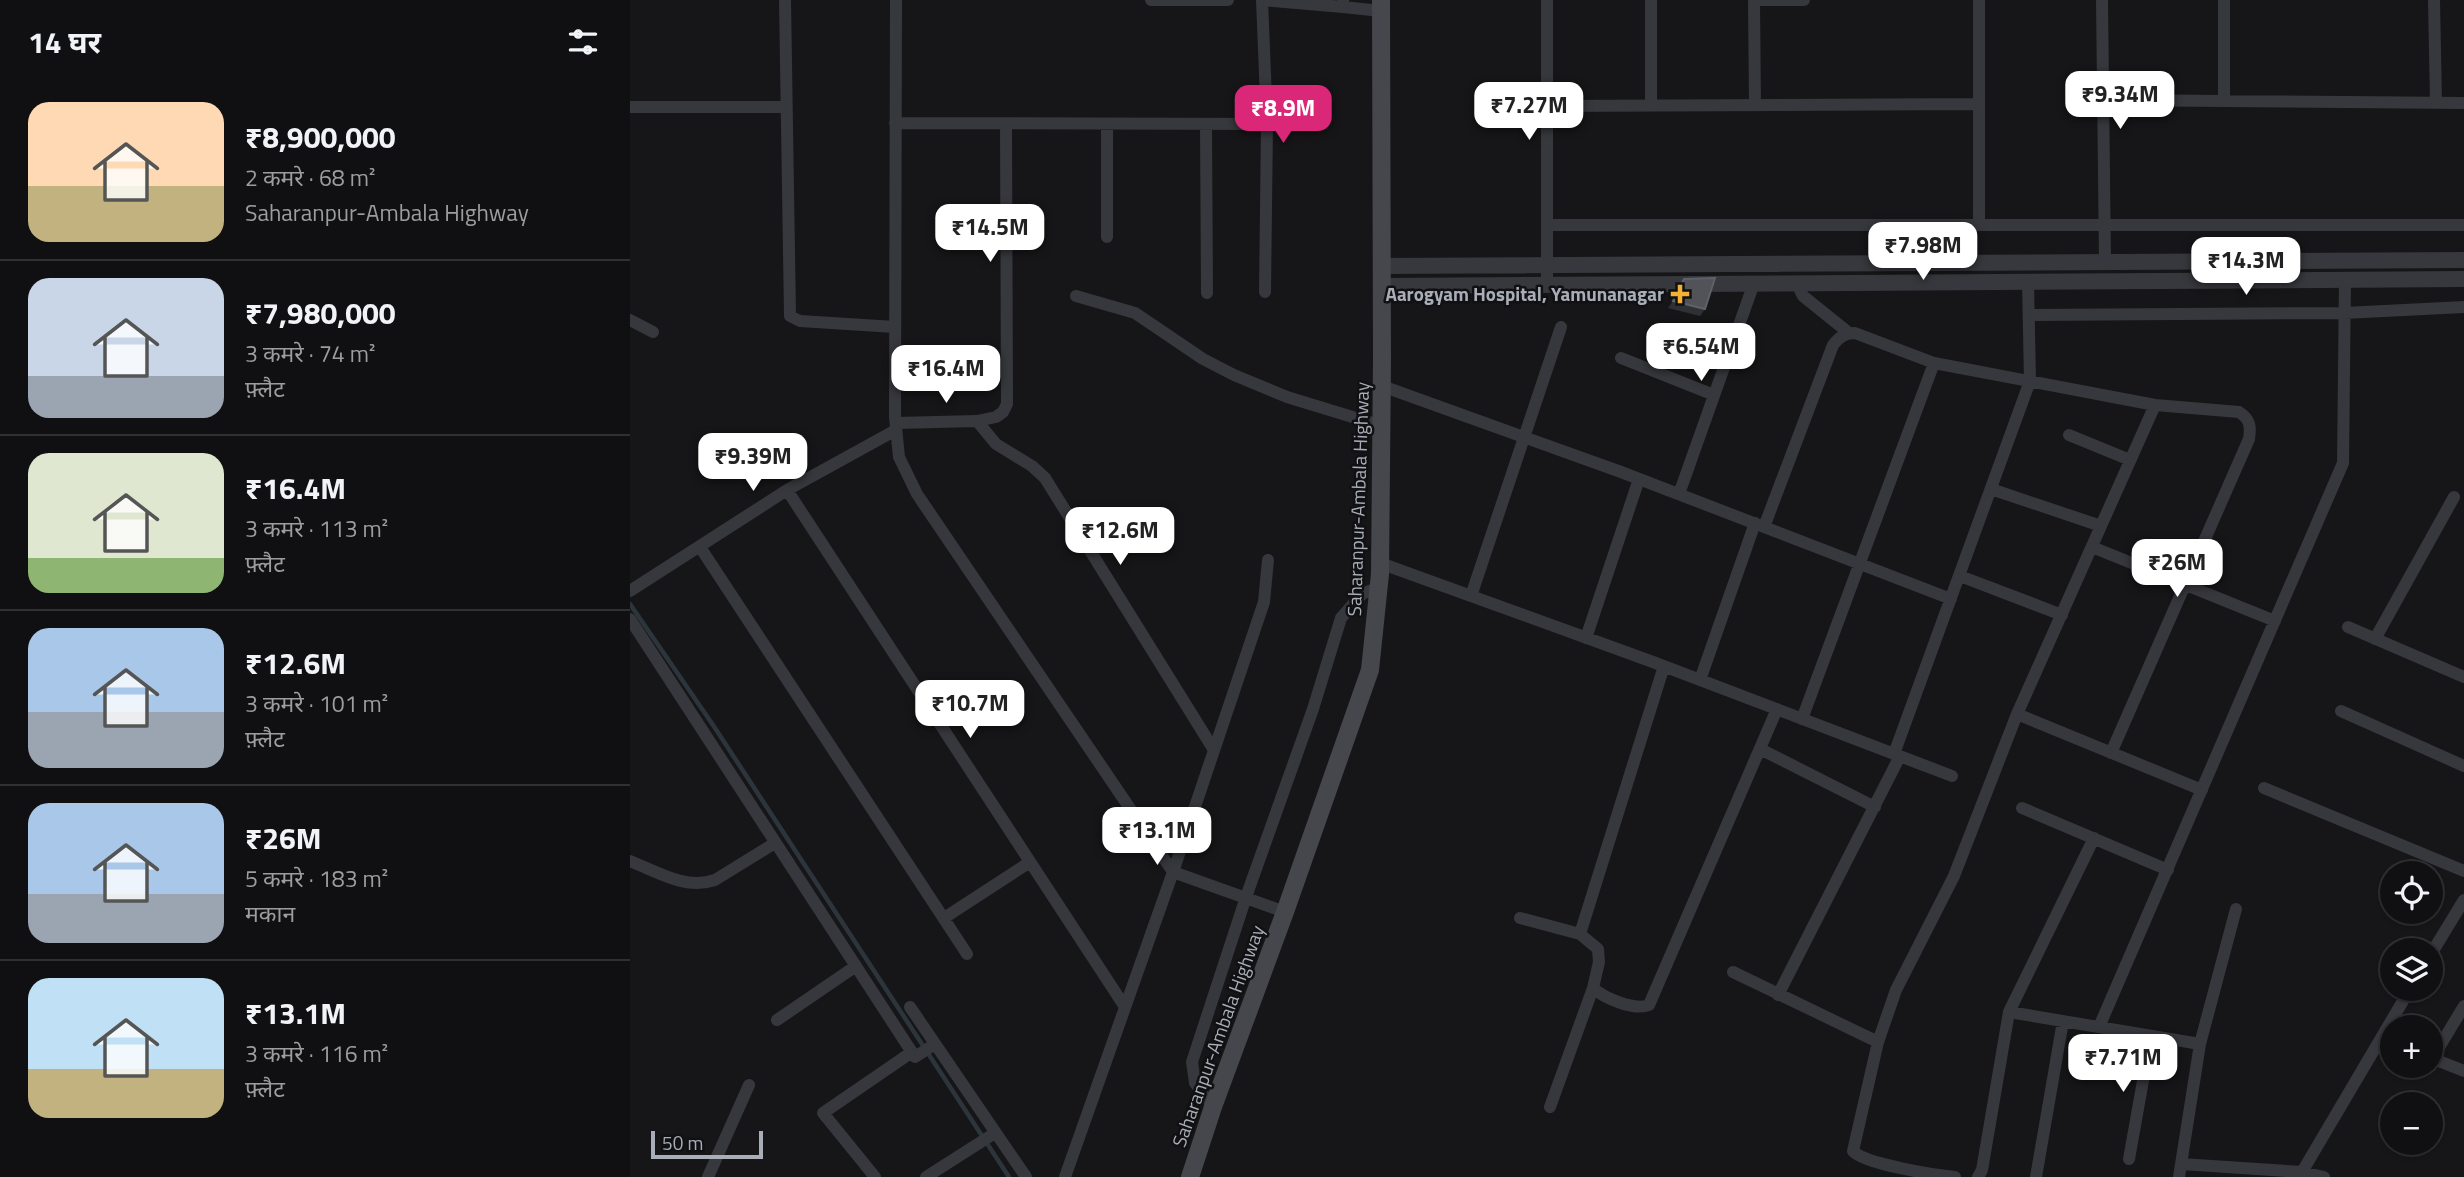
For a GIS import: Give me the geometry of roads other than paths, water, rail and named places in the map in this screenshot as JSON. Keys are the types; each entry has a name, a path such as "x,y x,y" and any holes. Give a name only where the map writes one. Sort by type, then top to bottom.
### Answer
{"main road":[{"name":"Saharanpur-Ambala Highway","path":"1190,1177 1370,670 1380,563 1381,5"}],"street":[{"path":"785,0 790,316 800,321 895,327"},
{"path":"896,0 895,327 899,457 917,494 1173,872 1285,912"},
{"path":"1151,0 1228,0"},
{"path":"1265,292 1267,124 1262,0 1381,5"},
{"path":"1546,0 1548,284"},
{"path":"1651,0 1651,105"},
{"path":"1755,105 1754,0 1804,0"},
{"path":"1979,0 1979,225"},
{"path":"2102,0 2105,262"},
{"path":"2224,0 2224,101"},
{"path":"2434,0 2436,103"},
{"path":"2103,100 2464,103"},
{"path":"1545,106 1979,104"},
{"path":"630,107 786,107"},
{"path":"895,123 1267,124"},
{"path":"630,591 788,490 896,426 977,421 996,417 1003,412 1007,404 1006,124"},
{"path":"1107,124 1107,237"},
{"path":"1206,124 1207,293"},
{"path":"1547,225 2464,225"},
{"path":"1382,266 2464,260"},
{"path":"2099,1027 2343,463 2345,279"},
{"path":"1382,286 2464,279"},
{"path":"1778,995 1875,807 1897,755 2030,381 2028,281"},
{"path":"1796,282 1803,296 1849,333"},
{"path":"1679,494 1754,283"},
{"path":"1076,296 1135,313 1203,359 1255,384 1287,397 1382,426"},
{"path":"2029,315 2344,313 2464,307"},
{"path":"630,320 653,332"},
{"path":"1471,596 1561,327"},
{"path":"1699,680 1833,345 1839,337 1855,333 1934,363 2155,405 2239,412 2250,422 2249,439 2110,753"},
{"path":"1620,358 1714,395"},
{"path":"1802,719 1934,363"},
{"path":"1382,386 1639,479 1951,599"},
{"path":"1955,1177 1896,1172 1858,1156 1853,1151 1878,1042 1896,990 1954,876 2017,714 2155,405"},
{"path":"977,421 996,444 1032,466 1045,478 1214,750"},
{"path":"2070,435 2130,460"},
{"path":"1586,638 1639,479"},
{"path":"1991,489 2101,526"},
{"path":"788,490 1125,1007"},
{"path":"2375,639 2454,497"},
{"path":"700,547 967,954"},
{"path":"2092,547 2275,621"},
{"path":"1065,1177 1173,872 1264,602 1268,559"},
{"path":"1380,563 1664,666 1952,776"},
{"path":"1959,576 2062,615"},
{"path":"1213,1107 1195,1083 1192,1062 1246,897 1313,709 1341,618 1362,594 1379,587"},
{"path":"630,619 856,966 925,1049 988,1138 1024,1176"},
{"path":"2348,627 2463,675"},
{"path":"1580,934 1664,666"},
{"path":"1593,988 1600,994 1628,1004 1643,1008 1649,1005 1777,709"},
{"path":"2342,711 2464,766"},
{"path":"2017,714 2202,790"},
{"path":"1760,749 1875,807"},
{"path":"2264,788 2464,871"},
{"path":"2022,808 2168,870"},
{"path":"1978,1177 1982,1170 2009,1012 2094,838"},
{"path":"630,861 684,883 705,883 715,880 775,843"},
{"path":"944,918 1030,862"},
{"path":"2441,938 2464,900"},
{"path":"2236,909 2200,1044 2180,1170 2302,1172 2324,1177"},
{"path":"1520,918 1580,934 1598,949 1599,962 1593,988 1550,1107"},
{"path":"777,1020 856,966"},
{"path":"1733,971 1878,1042"},
{"path":"2443,1039 2464,1006"},
{"path":"911,1007 925,1049"},
{"path":"2009,1012 2200,1044"},
{"path":"2036,1177 2063,1021"},
{"path":"2129,1158 2151,1036"},
{"path":"875,1177 823,1113 925,1049"},
{"path":"2302,1172 2380,1051"},
{"path":"2443,1063 2464,1071"},
{"path":"708,1177 749,1085"},
{"path":"926,1177 988,1138"}],"waterway":[{"path":"630,604 713,725 1009,1177"}],"place":[{"name":"Aarogyam Hospital, Yamunanagar","path":"1680,294"}]}
